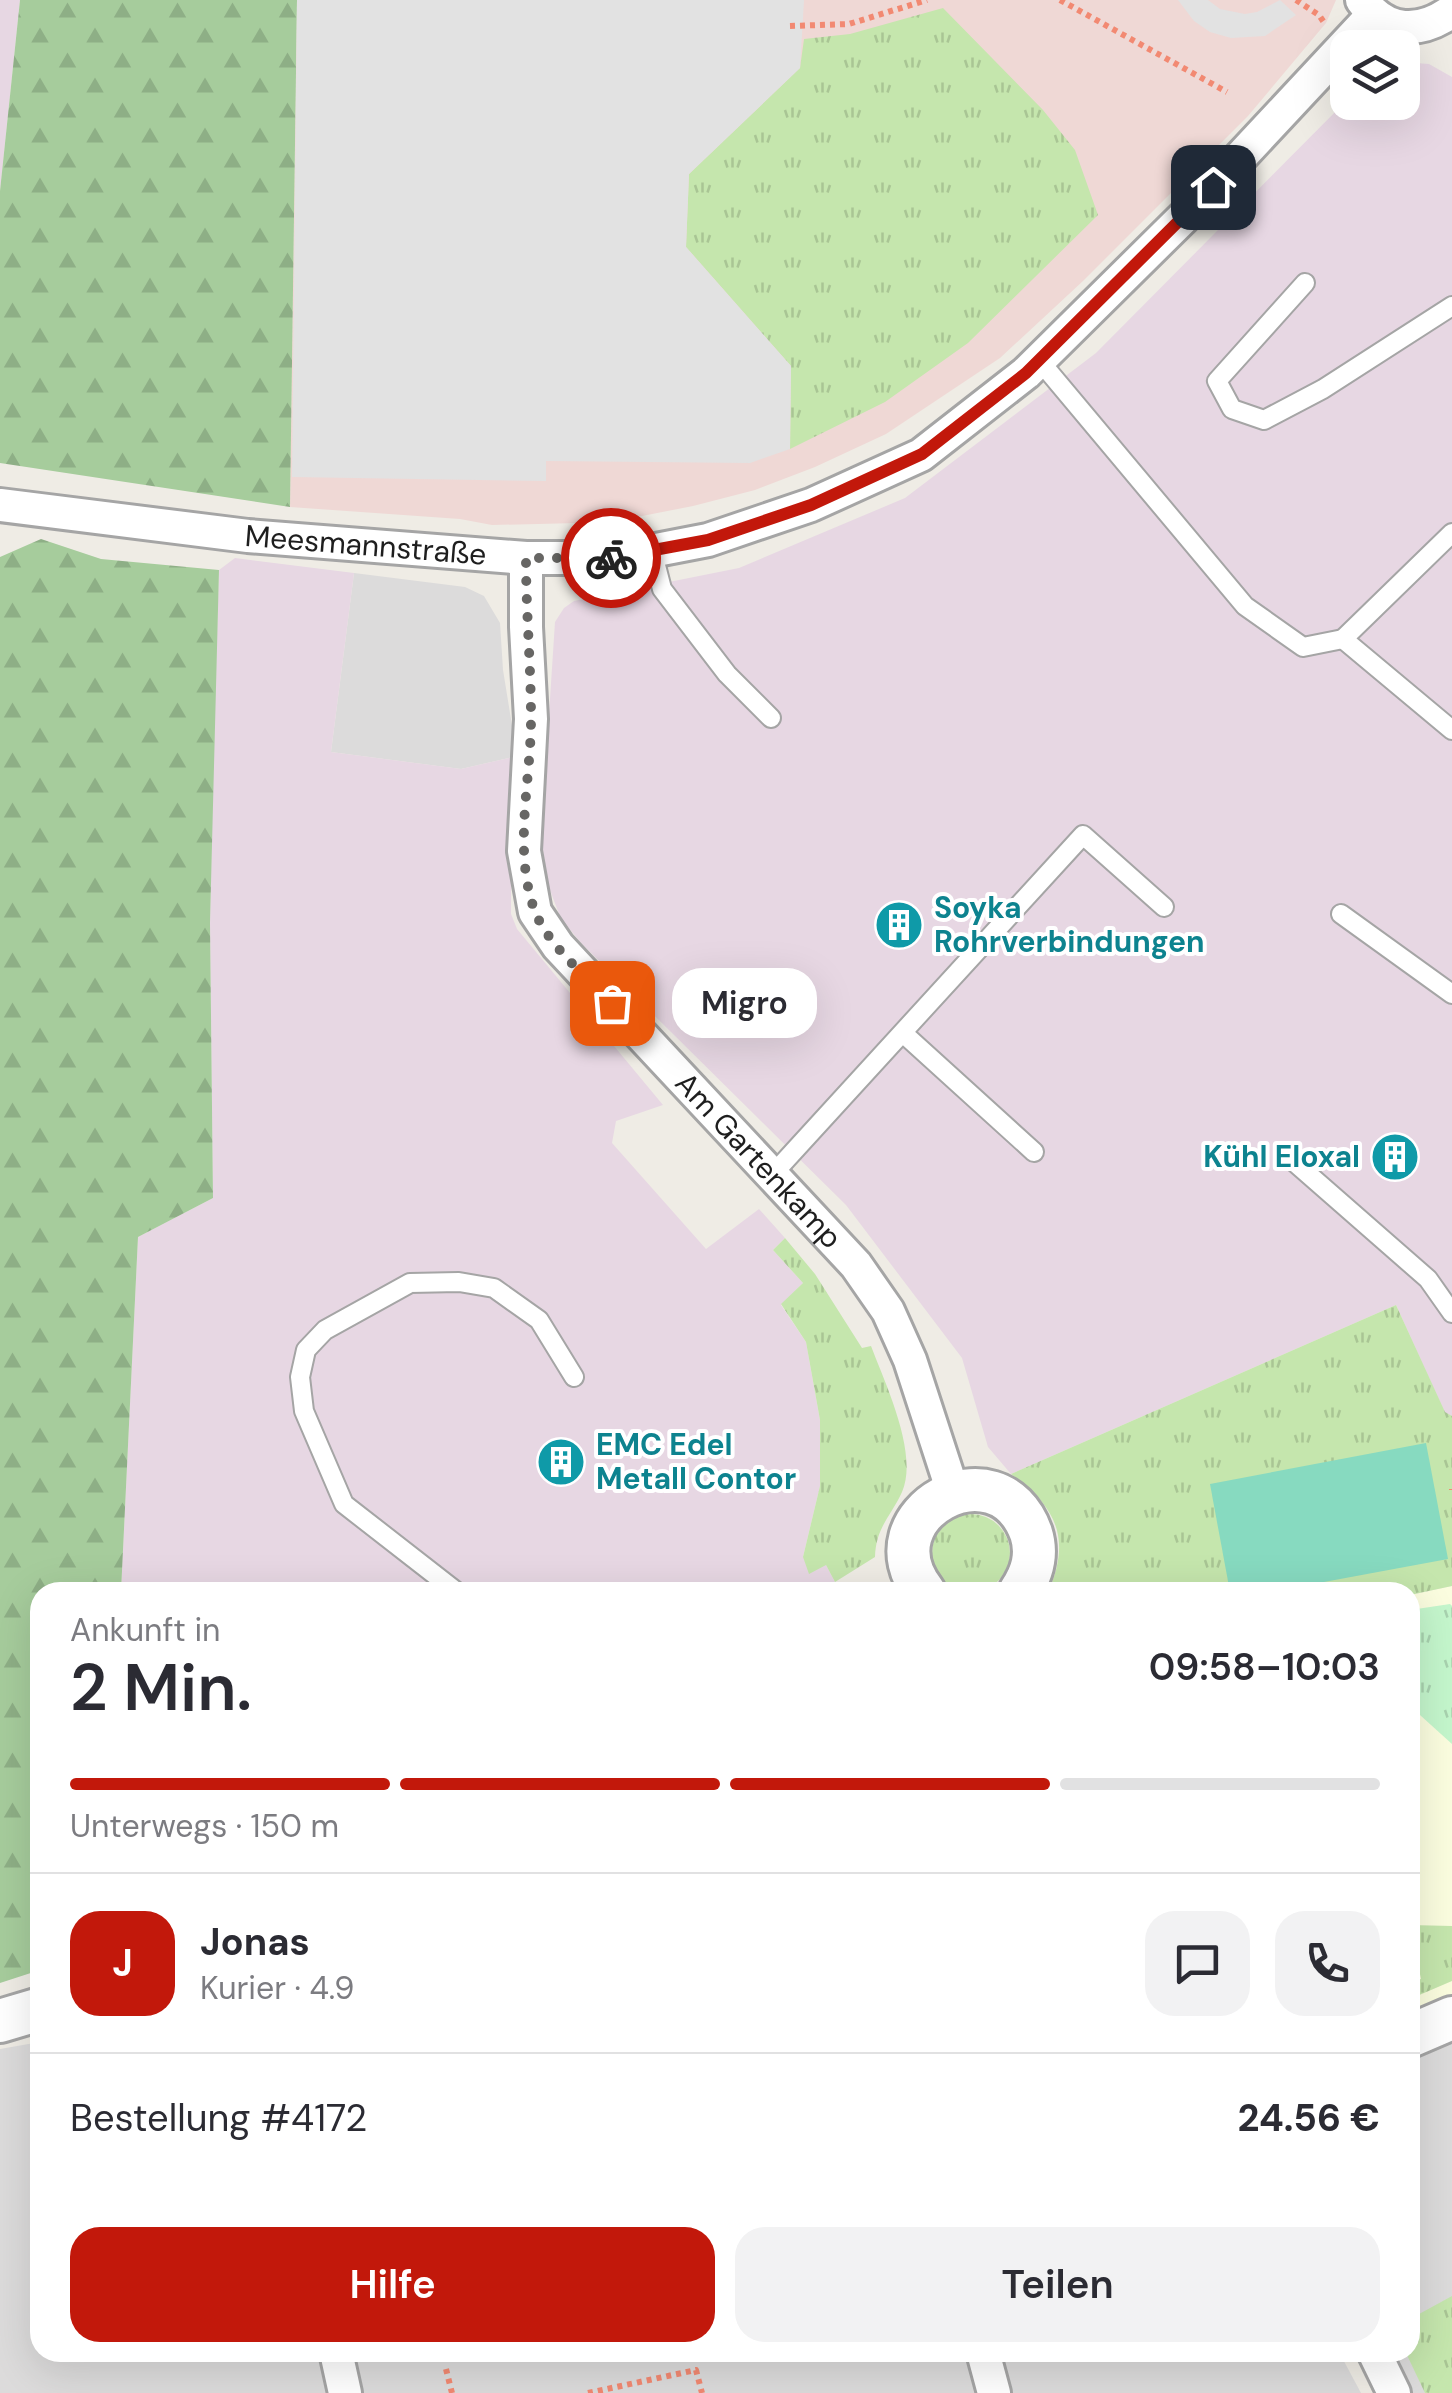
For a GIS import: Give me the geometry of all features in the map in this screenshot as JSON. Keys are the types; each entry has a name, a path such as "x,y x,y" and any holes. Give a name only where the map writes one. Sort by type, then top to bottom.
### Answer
{"street":[{"path":"1367,8 1392,26 1414,29 1435,23 1452,11"},
{"name":"Meesmannstraße","path":"0,504 248,536 526,558 615,558 708,540 811,505 922,454 1039,360 1204,196 1367,8"},
{"name":"Am Gartenkamp","path":"526,558 531,719 524,851 535,912 558,946 856,1265 888,1312 919,1382 953,1492"},
{"path":"913,1582 910,1540 916,1523 930,1505 953,1492 970,1490 996,1494 1015,1506 1026,1521 1034,1543 1034,1563 1025,1582"},
{"path":"0,2021 30,2012"},
{"path":"1420,2032 1452,2018"},
{"path":"338,2362 345,2393"},
{"path":"986,2362 994,2393"},
{"path":"1379,2362 1394,2393"}],"lane":[{"path":"1305,282 1217,381 1232,409 1264,420 1323,389 1452,306"},
{"path":"1039,360 1244,606 1302,647 1342,639 1452,533"},
{"path":"652,550 662,589 727,674 771,718"},
{"path":"1342,639 1452,730"},
{"path":"774,1174 1083,835 1164,906"},
{"path":"1340,914 1452,994"},
{"path":"904,1034 1034,1152"},
{"path":"1284,1153 1428,1280 1452,1313"},
{"path":"445,1582 344,1504 304,1411 300,1377 306,1350 325,1330 410,1283 459,1282 494,1288 540,1320 574,1377"}],"path":[{"path":"790,26 849,24 927,0"},
{"path":"1060,0 1227,92"},
{"path":"446,2369 452,2393"},
{"path":"588,2393 696,2370 702,2393"}],"shaded area":[{"path":"0,0 20,0 0,191"},
{"path":"297,0 1336,0 1326,23 1248,116 1083,281 1000,358 886,434 755,490 693,506 578,523 492,525 460,519 290,507"},
{"path":"297,0 804,0 800,68 689,174 686,247 791,366 790,449 750,463 546,461 546,481 292,477"},
{"path":"1178,0 1208,0 1220,9 1245,14 1280,0 1296,15 1265,36 1231,38 1210,32 1194,21"},
{"path":"1420,63 1452,77 1452,1416 1445,1413 1396,1305 1011,1474 988,1447 962,1358 846,1205 561,919 548,885 541,837 555,622 574,601 739,568 905,498 1096,353 1330,117 1420,120"},
{"path":"235,558 354,573 331,752 461,769 517,756 511,779 511,914 517,929 663,1105 616,1121 612,1143 706,1249 759,1209 785,1238 773,1250 803,1283 781,1305 806,1342 820,1420 820,1486 803,1557 826,1565 835,1582 121,1582 138,1237 213,1198 210,923 219,570"},
{"path":"354,573 465,587 484,596 500,623 517,756 461,769 331,752"},
{"path":"1452,1586 1452,2000 1420,2013 1420,1593"},
{"path":"1452,2034 1452,2393 1407,2393 1392,2362 1420,2362 1420,2048"},
{"path":"30,2044 30,2362 1344,2362 1361,2393 0,2393 0,2049"}],"green space":[{"path":"20,0 297,0 290,507 0,463 0,191"},
{"path":"943,8 1043,110 1075,150 1098,215 968,343 885,402 790,449 791,366 686,247 689,174 800,68 804,39 850,34"},
{"path":"41,539 101,559 219,570 210,923 213,1198 138,1237 121,1582 30,1582 30,1973 0,1983 0,557"},
{"path":"785,1238 815,1274 862,1348 871,1346 898,1419 906,1458 902,1492 881,1530 875,1557 835,1582 826,1565 809,1574 803,1557 820,1486 820,1420 806,1342 781,1304 803,1283 773,1250"},
{"path":"1396,1305 1445,1412 1452,1416 1452,1586 1420,1593 1420,1582 1052,1582 1059,1555 1055,1525 1039,1499 1011,1474"},
{"path":"1426,1443 1448,1559 1324,1582 1228,1582 1210,1484"},
{"path":"956,1517 986,1517 1007,1538 1007,1568 995,1582 947,1582 935,1568 935,1538"},
{"path":"1452,1606 1452,1744 1420,1715 1420,1608"},
{"path":"1420,1925 1452,1926 1452,1981 1420,1995"},
{"path":"1452,2296 1452,2393 1425,2393 1410,2362 1420,2362 1420,2314"}],"way so far":[{"path":"611,558 526,558 531,719 524,851 535,912 558,946 612,1003"}],"place":[{"name":"Soyka Rohrverbindungen","path":"899,925"},
{"name":"Migro","path":"612,1003"},
{"name":"Kühl Eloxal","path":"1395,1157"},
{"name":"EMC Edel Metall Contor","path":"561,1462"}],"route":[{"path":"611,558 708,540 811,505 922,454 1026,373 1213,187"}]}
